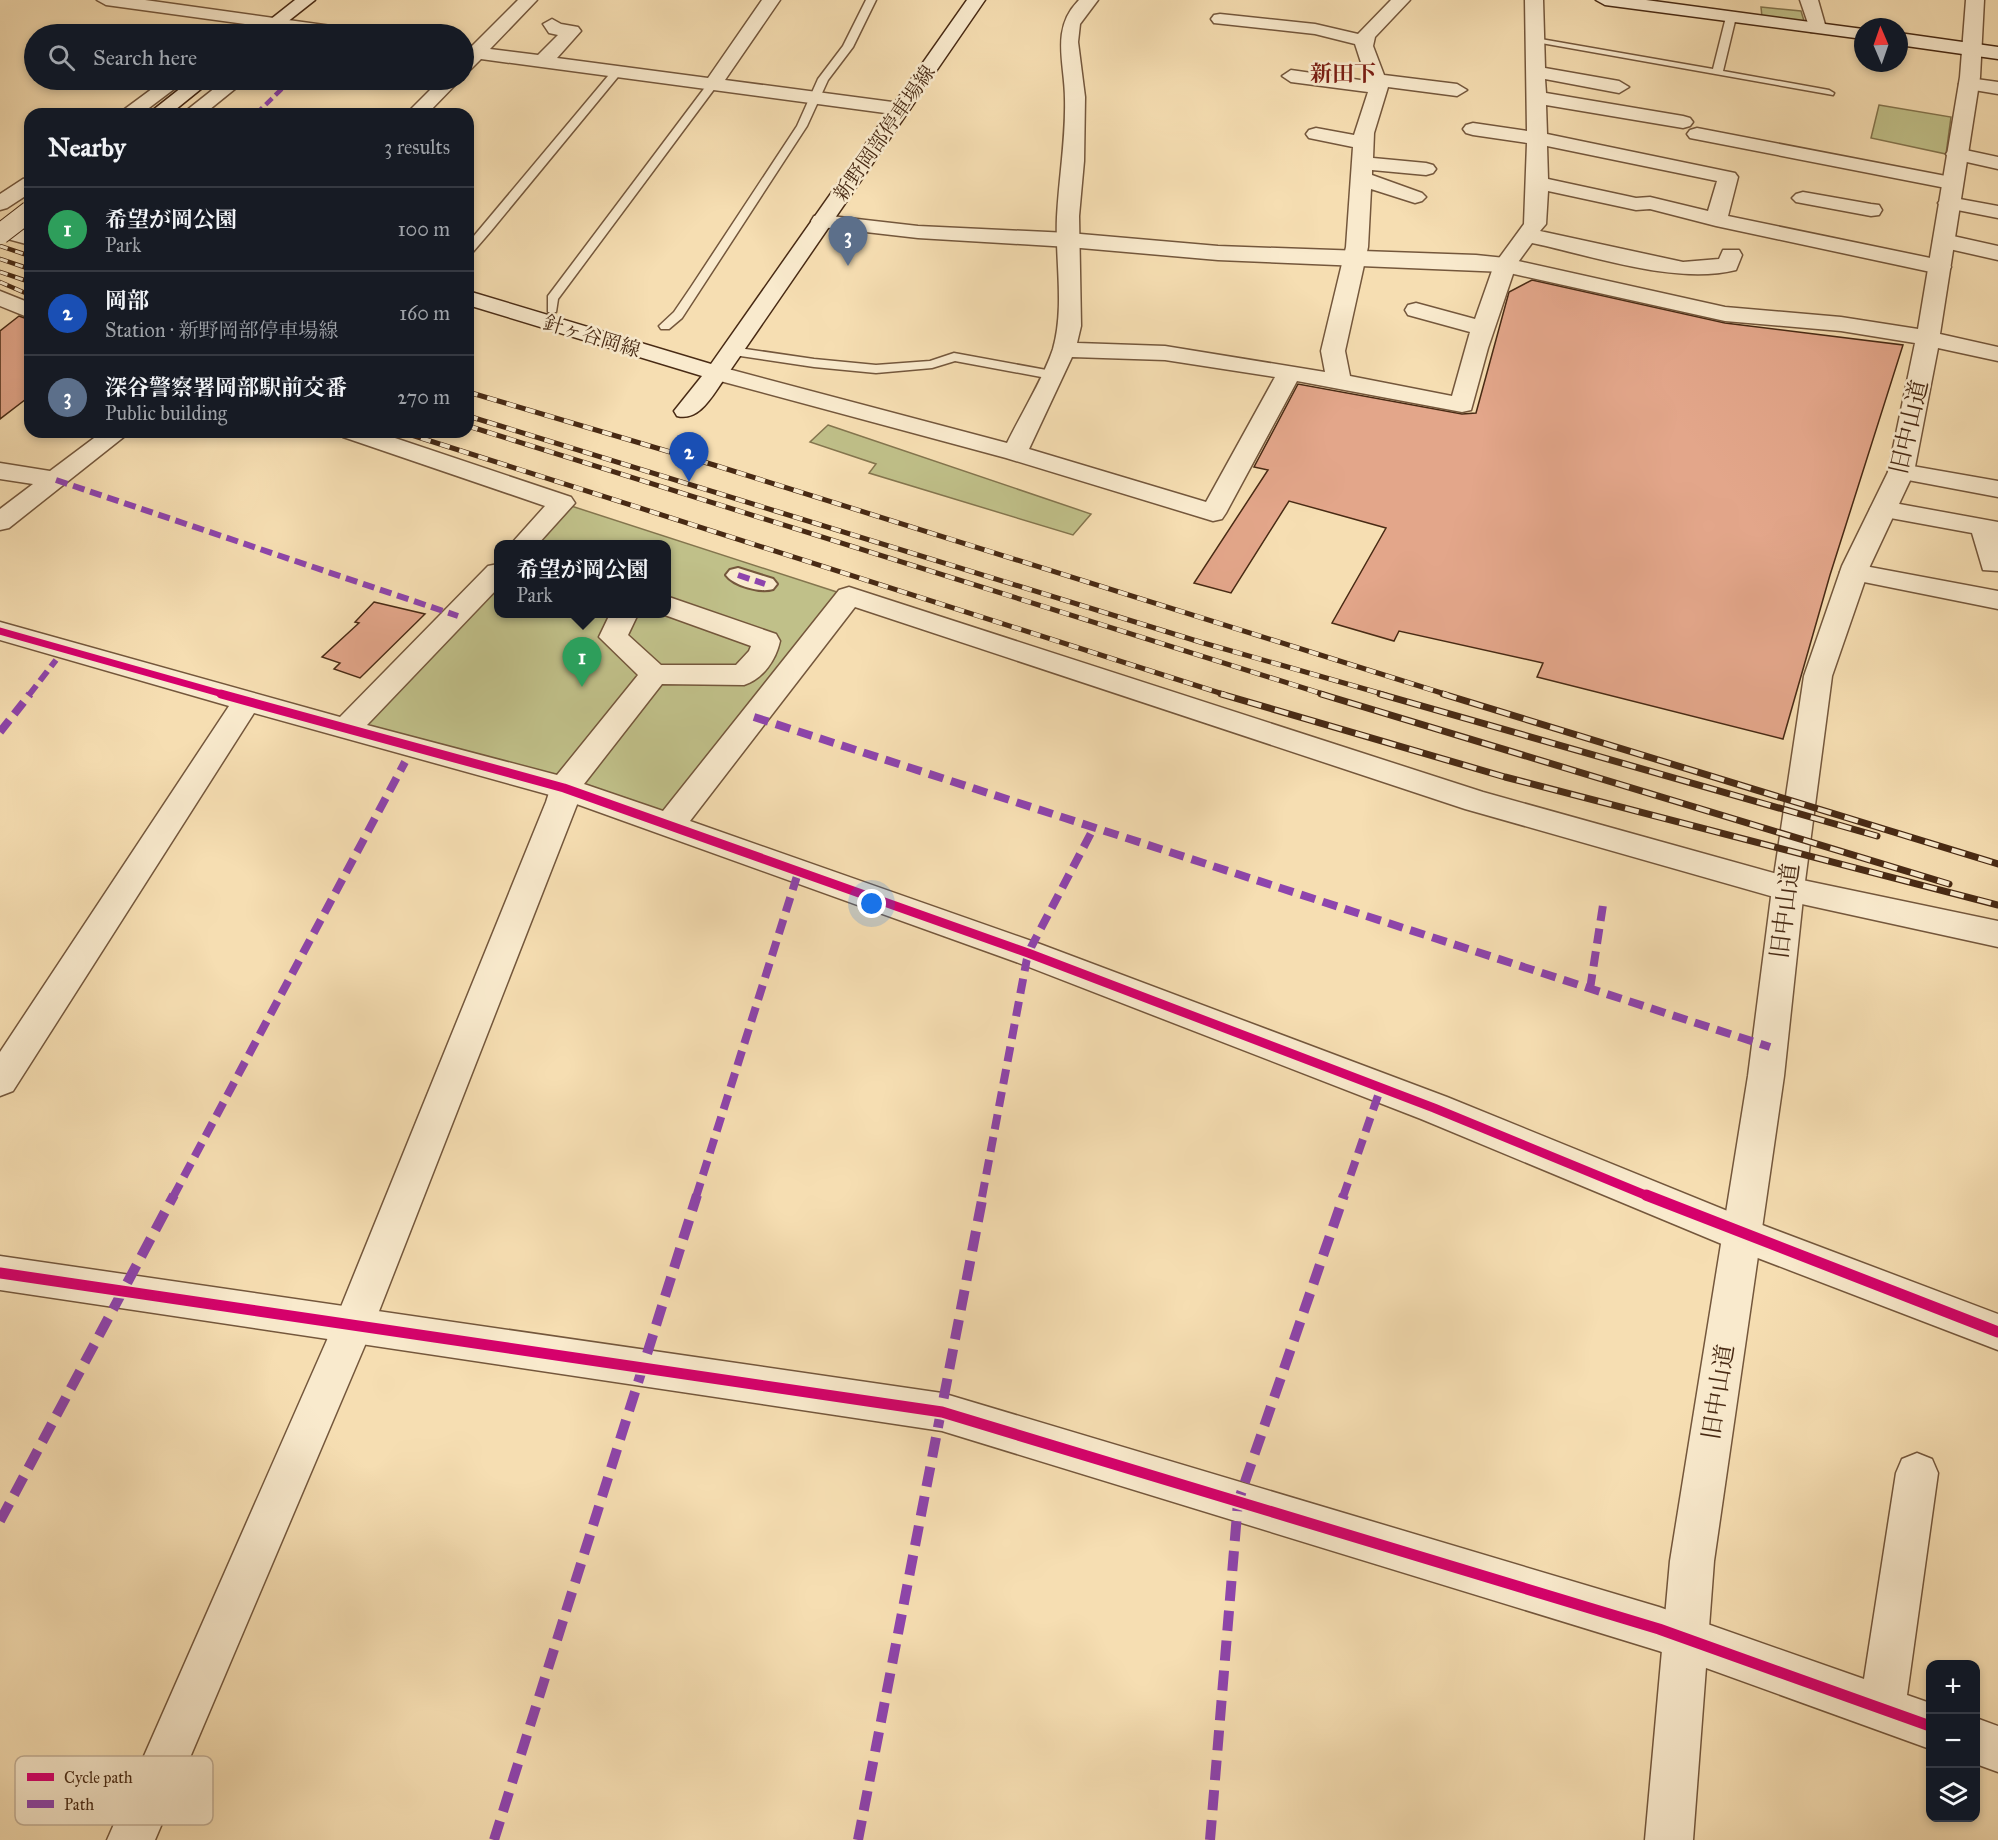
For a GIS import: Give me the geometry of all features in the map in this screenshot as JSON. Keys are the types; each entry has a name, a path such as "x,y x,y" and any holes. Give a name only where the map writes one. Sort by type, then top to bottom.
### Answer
{"street":[{"path":"106,0 148,2 255,24"},
{"path":"268,24 306,0"},
{"path":"474,50 528,0"},
{"path":"713,84 771,0"},
{"name":"新野岡部停車場線","path":"686,411 717,373 976,0"},
{"path":"1015,453 1064,350 1069,326 1069,240 1075,97 1069,42 1071,24 1079,10 1089,0"},
{"path":"1339,382 1333,351 1355,259 1362,161 1378,84 1364,46 1366,36 1401,0"},
{"path":"1064,350 1164,353 1290,372 1462,405 1483,328 1505,265 1535,224 1538,183 1534,0"},
{"path":"1605,0 1659,4 1731,17 1854,33"},
{"path":"1809,0 1817,28"},
{"name":"旧中山道","path":"1669,1840 1692,1561 1766,1076 1788,889 1818,676 1854,572 1901,472 1957,181 1984,86 1984,51 1975,0"},
{"path":"1220,19 1315,29 1365,41"},
{"path":"542,62 572,30 555,29 552,24"},
{"path":"1908,40 1984,51"},
{"path":"474,57 542,62 900,109"},
{"path":"1536,72 1619,87"},
{"path":"1291,76 1457,90"},
{"path":"136,108 162,90"},
{"path":"166,108 189,90"},
{"path":"200,108 224,90"},
{"path":"422,108 440,90"},
{"path":"1536,97 1957,181 1998,212"},
{"path":"1473,129 1537,138 1728,177 1716,220"},
{"path":"1316,135 1362,161 1415,197"},
{"path":"1362,161 1426,169"},
{"path":"1957,181 1998,163"},
{"path":"1538,183 1636,204 1650,203 1814,241 1942,254 1998,253"},
{"path":"0,204 24,187"},
{"path":"1803,198 1871,210"},
{"path":"1814,241 1826,202"},
{"path":"0,232 24,215"},
{"path":"822,221 927,232 1069,240 1218,253 1505,265 1725,314 1841,324 1928,338 1998,354"},
{"path":"0,232 24,238"},
{"path":"1527,235 1683,269 1728,265 1731,255"},
{"path":"1535,272 1542,256 1676,285"},
{"path":"0,298 24,308"},
{"name":"針ヶ谷岡線","path":"474,300 717,373 1015,453 1213,513 1290,372"},
{"path":"1416,310 1483,328"},
{"path":"0,522 110,438"},
{"path":"370,438 562,502 528,540"},
{"path":"0,471 56,480"},
{"path":"1901,472 1998,489"},
{"path":"1883,509 1991,529 1994,564"},
{"path":"1854,572 1998,600"},
{"path":"738,575 765,584"},
{"path":"346,729 494,576"},
{"path":"668,827 849,596 1476,801 1788,889 1998,934"},
{"path":"622,618 613,637 654,674 744,675 764,654 766,641 671,607"},
{"path":"0,631 564,788 668,827 1028,953 1434,1108 1743,1235 1998,1332"},
{"path":"167,1756 354,1324 562,802 564,788 654,674"},
{"path":"0,1081 247,701"},
{"path":"0,1273 942,1412 1685,1639 1926,1725"},
{"path":"1882,1709 1917,1473"},
{"path":"1980,1742 1998,1749"},
{"path":"131,1840 137,1825"}],"lane":[{"path":"665,326 678,315 697,288 802,126 823,79 848,47 871,0"},
{"path":"1717,74 1731,17"},
{"path":"1535,41 1829,93"},
{"path":"474,243 529,182 554,144 617,72"},
{"path":"552,309 552,299 713,84"},
{"path":"732,351 875,368 940,364 954,357 1052,375"}],"green space":[{"path":"1761,7 1801,11 1805,24 1762,17"},
{"path":"1879,105 1951,117 1946,154 1871,138"},
{"path":"828,425 1091,514 1073,535 869,473 876,464 810,442"},
{"path":"562,503 849,596 668,827 346,729 494,574 494,618 671,618 671,540 526,540"}],"building":[{"path":"1532,280 1725,323 1903,345 1830,575 1783,739 1537,677 1543,663 1399,631 1394,641 1332,623 1386,528 1289,501 1231,593 1194,583 1268,470 1254,467 1298,384 1462,414 1476,413 1509,292"},
{"path":"19,316 24,318 24,401 0,419 0,331"},
{"path":"374,602 425,614 360,678 334,669 340,663 322,657 359,623 355,622"}],"railway":[{"path":"0,246 24,254"},
{"path":"0,259 24,267"},
{"path":"0,272 24,280"},
{"path":"0,282 24,292"},
{"path":"474,394 714,465 1448,695"},
{"path":"474,418 1200,642 1386,695"},
{"path":"474,428 1326,695"},
{"path":"421,438 1226,695"},
{"path":"1221,694 1505,777 1998,905"},
{"path":"1321,694 1949,884"},
{"path":"1380,694 1877,836"},
{"path":"1443,694 1998,864"}],"marked path":[{"path":"262,108 281,90"},
{"path":"56,480 458,616"},
{"path":"738,575 765,584"},
{"path":"0,732 56,660"},
{"path":"754,717 1770,1047"},
{"path":"0,1521 405,762"},
{"path":"858,1840 946,1391 1028,953 1091,833"},
{"path":"494,1840 798,873"},
{"path":"1590,989 1603,905"},
{"path":"1210,1840 1238,1502 1381,1087"}],"cycle path":[{"path":"0,631 469,764 564,788 1028,953 1434,1108 1743,1235 1998,1332"},
{"path":"0,1273 942,1412 1659,1629 1926,1725"}],"place":[{"name":"深谷警察署岡部駅前交番","path":"848,266"},
{"name":"岡部","path":"689,482"},
{"name":"希望が岡公園","path":"582,687"}],"district":[{"name":"新田下","path":"1343,73"}]}
